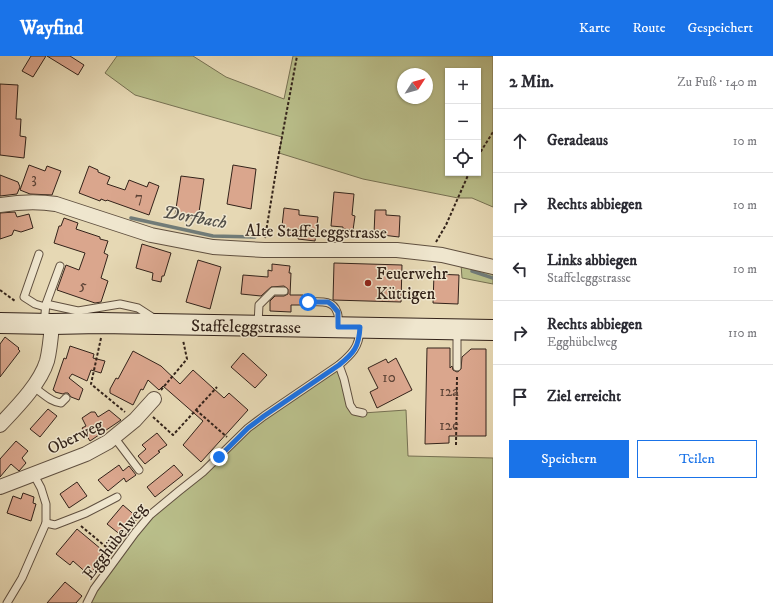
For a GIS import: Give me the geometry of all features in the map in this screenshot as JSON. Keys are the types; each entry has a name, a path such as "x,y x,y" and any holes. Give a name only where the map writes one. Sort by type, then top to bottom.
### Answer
{"street":[{"name":"Alte Staffeleggstrasse","path":"0,205 28,202 56,204 151,235 213,247 264,250 397,250 442,255 493,267"},
{"name":"Staffeleggstrasse","path":"0,323 47,315 100,323 493,330"},
{"path":"0,425 33,387 46,362 50,344 47,315"},
{"name":"Oberweg","path":"0,487 86,454 108,442 140,415 154,399"}],"lane":[{"path":"40,254 24,297 35,304 47,315 60,266"},
{"path":"258,326 259,305 272,291 284,291"},
{"path":"308,302 328,302 332,305 338,312 338,327"},
{"name":"Egghübelweg","path":"87,603 94,589 150,515 203,472 248,428 350,356 357,346 360,327"},
{"path":"456,329 457,367"},
{"path":"339,365 350,405 354,411 363,412"},
{"path":"33,387 55,402 61,403 66,398"},
{"path":"114,438 140,470"},
{"path":"7,603 22,578 46,523 46,504 34,475"},
{"path":"46,523 55,525 86,513 117,497"}],"path":[{"path":"264,250 279,153 297,56"},
{"path":"481,151 493,132"},
{"path":"430,254 446,225 468,176"},
{"path":"154,399 187,359 172,324"},
{"path":"102,332 91,384 173,435 217,387"},
{"path":"456,445 457,367"},
{"path":"196,410 234,443"},
{"path":"73,518 117,557"}],"green space":[{"path":"117,56 193,56 226,77 284,99 293,56 493,56 493,207 472,198 458,198 363,179 279,153 282,137 135,95 105,73"},
{"path":"461,264 493,272 493,284 462,278"},
{"path":"339,365 350,405 363,413 406,410 408,456 493,458 493,603 87,603 135,533 248,428"}],"building":[{"path":"31,56 46,56 33,77 22,71"},
{"path":"47,56 70,56 84,65 78,75"},
{"path":"0,84 18,85 16,119 21,119 20,136 26,137 24,158 0,155"},
{"path":"29,165 45,171 47,166 61,171 52,195 30,194 20,190"},
{"path":"233,165 256,169 251,209 227,204"},
{"path":"89,166 110,177 107,184 125,190 129,180 147,187 149,182 159,186 149,215 107,200 101,199 100,201 79,193"},
{"path":"0,175 18,182 20,187 17,194 0,196"},
{"path":"181,176 204,179 198,219 175,215"},
{"path":"334,192 354,194 352,215 355,216 353,230 331,226"},
{"path":"284,208 299,210 299,215 318,217 315,241 281,235"},
{"path":"375,210 386,210 386,215 400,216 399,237 374,234"},
{"path":"15,212 17,217 29,214 33,228 21,232 14,230 12,235 0,239 0,213"},
{"path":"64,218 78,223 76,229 108,241 104,253 108,255 101,278 108,281 101,302 95,303 57,290 66,265 79,270 85,253 54,243 59,226 61,226"},
{"path":"142,244 171,253 161,282 152,280 153,273 136,268"},
{"path":"198,260 221,267 210,309 186,302"},
{"name":"Feuerwehr Küttigen","path":"334,263 402,265 401,302 333,300"},
{"path":"272,264 290,266 290,295 303,295 303,305 291,305 291,312 270,311 270,301 275,296 284,296 288,294 288,289 284,286 271,287 261,296 241,294 243,275 268,277 268,270 272,271"},
{"path":"434,274 459,275 458,304 433,303"},
{"path":"5,337 19,348 18,349 20,351 0,377 0,344"},
{"path":"70,346 94,354 93,358 105,361 101,373 91,370 87,381 72,374 69,378 83,389 79,400 71,397 68,393 63,394 53,390 64,358 66,359"},
{"path":"427,348 450,348 450,368 452,366 453,370 457,372 461,369 462,357 471,349 486,349 486,436 449,436 449,443 425,444"},
{"path":"133,351 161,366 180,384 193,370 224,398 229,393 248,410 201,462 183,445 203,421 163,386 159,390 148,380 143,390 141,389 133,405 110,393 110,389 116,378 118,379"},
{"path":"243,353 267,375 255,388 231,367"},
{"path":"396,358 412,390 377,408 370,392 378,388 368,368 386,359 388,363"},
{"path":"48,409 57,416 40,437 30,429"},
{"path":"109,410 121,420 90,441 82,428 86,426 82,418 91,412 95,412 98,417"},
{"path":"157,433 167,445 158,451 160,452 145,464 138,456 146,449 142,445"},
{"path":"16,441 28,451 22,458 26,463 19,471 11,464 0,477 0,459"},
{"path":"119,465 123,471 129,466 136,475 126,482 124,478 108,491 98,480"},
{"path":"174,465 183,475 155,497 147,487"},
{"path":"77,482 87,496 69,508 60,494"},
{"path":"23,493 34,497 33,503 36,504 31,521 7,513 13,496 21,499"},
{"path":"123,505 138,518 122,536 107,524"},
{"path":"77,529 107,554 89,575 73,561 70,565 56,554"},
{"path":"65,582 82,596 76,603 47,603"}],"waterway":[{"name":"Dorfbach","path":"131,218 213,236 255,237"},
{"name":"Dorfbach","path":"472,271 493,278"}],"place":[{"name":"Feuerwehr Küttigen","path":"368,283"}],"route":[{"path":"219,457 248,428 339,365 350,356 357,346 360,327 338,327 338,312 332,305 328,302 308,302"}]}
